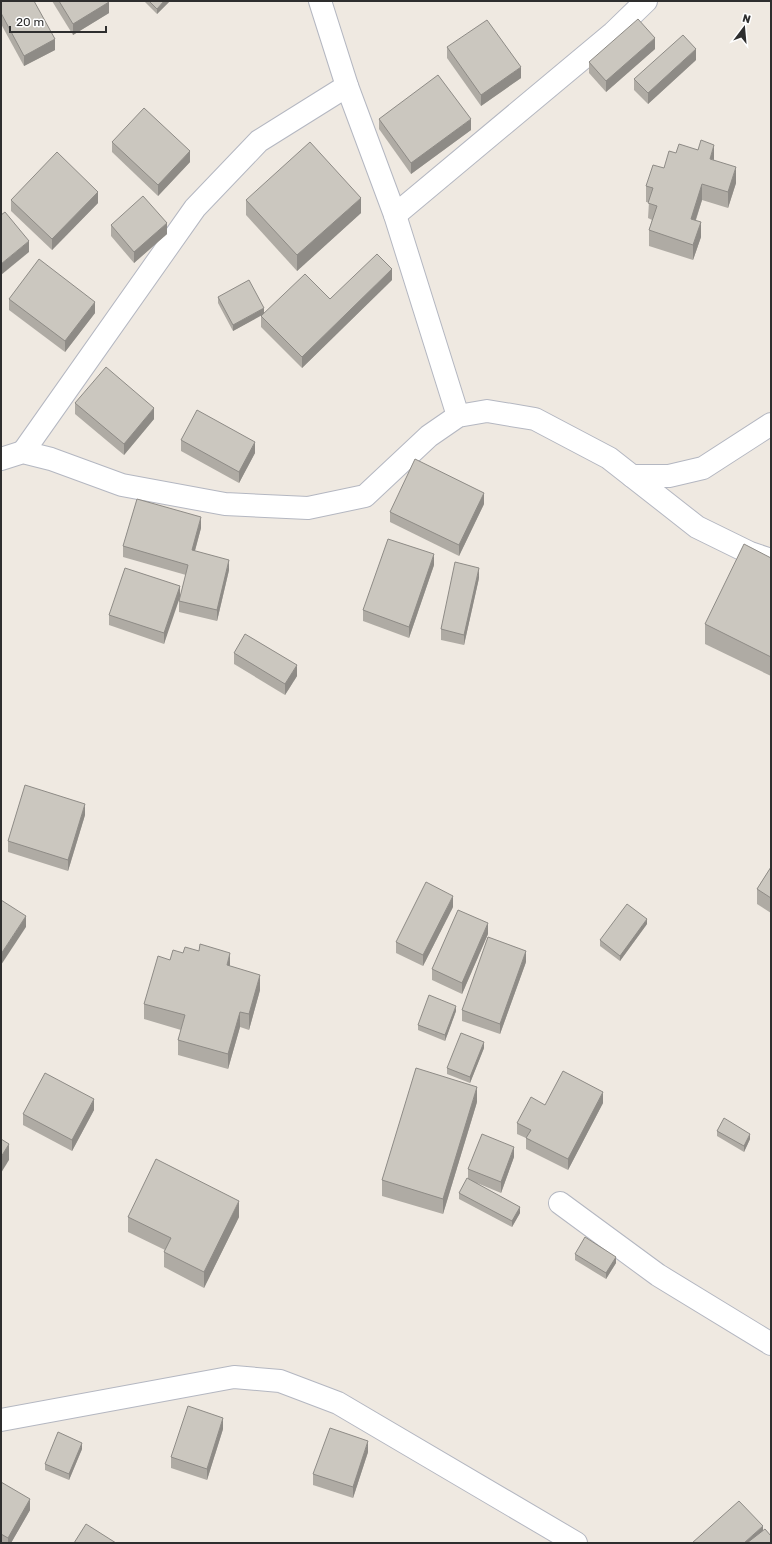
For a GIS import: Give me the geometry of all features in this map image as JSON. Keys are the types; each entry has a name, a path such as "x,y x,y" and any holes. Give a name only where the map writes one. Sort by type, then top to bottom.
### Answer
{"street":[{"path":"320,1 347,86 395,215 458,416"},
{"path":"395,215 613,33 646,1"},
{"path":"23,452 195,208 259,141 347,86"},
{"path":"1,459 23,452 51,459 122,485 225,504 308,508 365,496 429,436 458,416 487,411 535,419 609,458 697,527 750,553 771,560"},
{"path":"632,476 669,476 703,468 771,424"},
{"path":"560,1203 658,1275 771,1344"},
{"path":"1,1420 234,1377 280,1381 338,1403 576,1543"}],"building":[{"path":"1,1 34,1 55,39 24,56 1,13"},
{"path":"59,1 108,1 109,2 73,24"},
{"path":"149,1 164,1 157,9"},
{"path":"638,19 655,38 606,81 589,62"},
{"path":"487,20 521,67 481,95 447,47"},
{"path":"683,35 696,49 648,93 634,79"},
{"path":"438,75 471,119 411,163 379,119"},
{"path":"144,108 190,151 158,185 112,142"},
{"path":"701,140 714,145 710,159 736,167 728,192 702,184 691,219 701,222 693,245 649,230 657,206 648,203 653,188 646,186 653,165 664,168 669,151 676,153 679,144 698,150"},
{"path":"310,142 361,198 297,255 246,200"},
{"path":"57,152 98,192 52,239 11,200"},
{"path":"143,196 167,223 134,252 111,225"},
{"path":"5,212 29,241 1,264 1,215"},
{"path":"377,254 392,269 302,357 261,316 305,274 330,299"},
{"path":"39,259 95,302 65,341 9,299"},
{"path":"249,280 264,308 233,325 218,297"},
{"path":"106,367 154,408 124,444 75,403"},
{"path":"197,410 255,442 239,472 181,440"},
{"path":"415,459 484,493 459,545 390,512"},
{"path":"137,499 201,517 192,550 229,560 217,610 179,601 188,565 123,546"},
{"path":"388,539 434,554 409,627 363,610"},
{"path":"744,544 771,558 771,657 705,624"},
{"path":"455,562 479,568 464,635 441,629"},
{"path":"125,568 180,586 164,633 109,615"},
{"path":"245,634 297,665 285,684 234,653"},
{"path":"25,785 85,804 68,860 8,841"},
{"path":"771,867 771,898 757,889"},
{"path":"426,882 453,896 423,955 396,942"},
{"path":"1,900 26,916 1,954"},
{"path":"627,904 647,919 620,956 600,940"},
{"path":"458,910 488,923 462,983 432,969"},
{"path":"488,937 526,951 500,1024 462,1010"},
{"path":"200,944 230,953 227,965 260,975 249,1014 240,1012 228,1054 178,1040 185,1015 144,1004 158,956 170,960 173,950 183,953 185,947 199,951"},
{"path":"429,995 456,1006 445,1035 418,1025"},
{"path":"461,1033 484,1042 470,1077 447,1068"},
{"path":"416,1068 477,1087 443,1199 382,1180"},
{"path":"563,1071 603,1092 568,1159 526,1138 531,1130 517,1123 531,1097 545,1105"},
{"path":"45,1073 94,1099 72,1140 23,1114"},
{"path":"724,1118 750,1134 744,1146 717,1131"},
{"path":"482,1134 514,1147 501,1182 468,1169"},
{"path":"1,1139 9,1144 1,1157"},
{"path":"156,1159 239,1201 204,1272 164,1252 171,1238 128,1217"},
{"path":"467,1178 520,1207 512,1221 459,1193"},
{"path":"585,1237 616,1257 606,1273 575,1254"},
{"path":"188,1406 223,1418 207,1469 171,1457"},
{"path":"330,1428 368,1441 353,1487 313,1474"},
{"path":"58,1432 82,1443 69,1474 45,1464"},
{"path":"1,1482 30,1499 8,1538 1,1534"},
{"path":"739,1501 763,1526 744,1543 692,1543"},
{"path":"86,1524 116,1543 74,1543"},
{"path":"765,1529 771,1536 771,1543 747,1543"}]}
